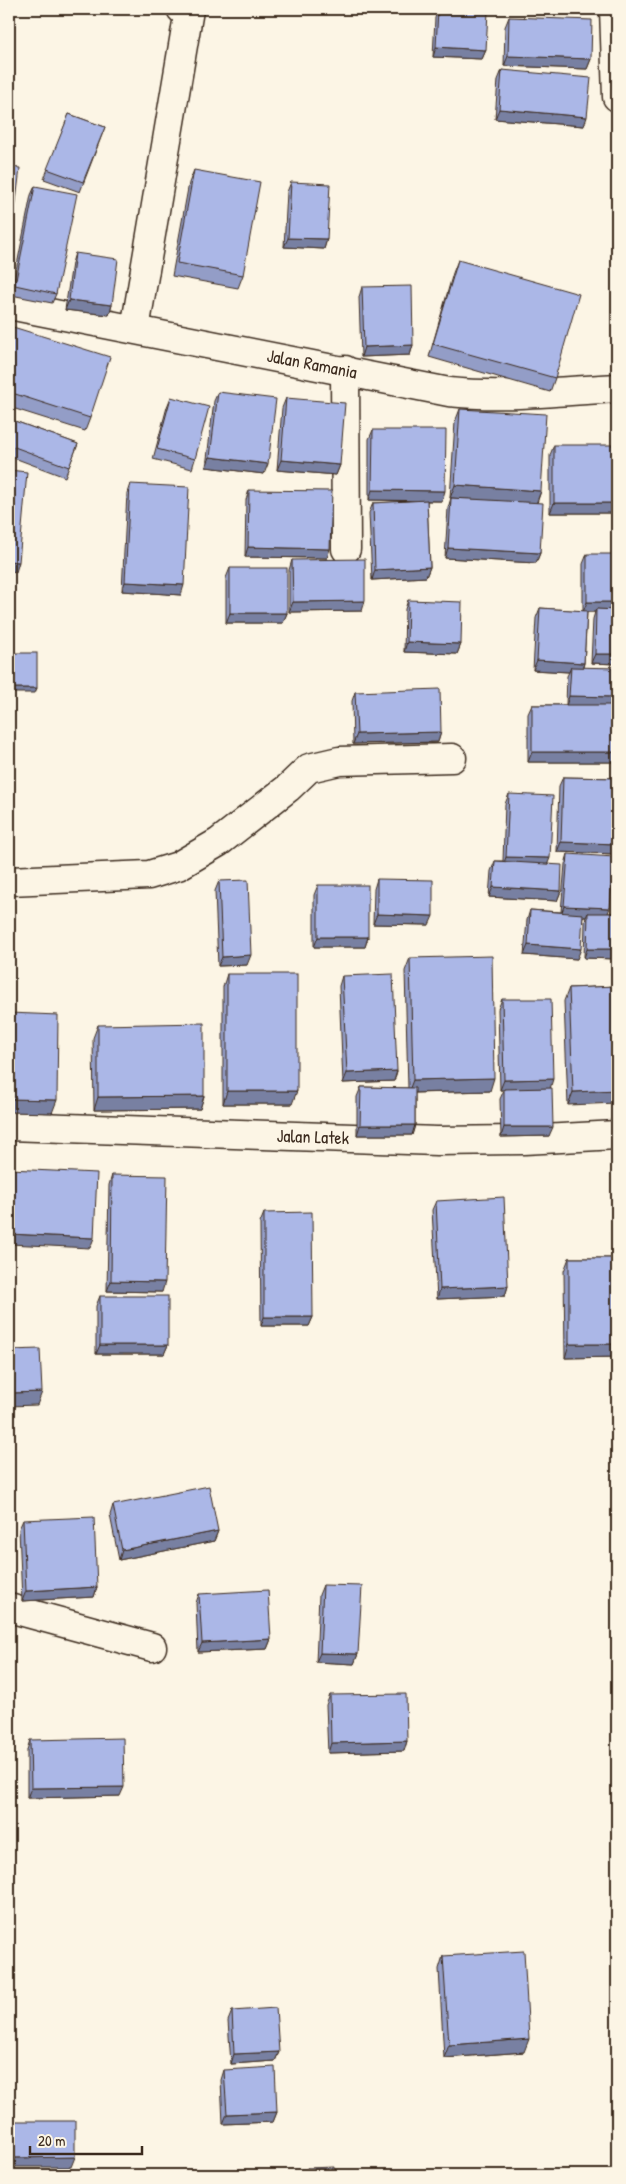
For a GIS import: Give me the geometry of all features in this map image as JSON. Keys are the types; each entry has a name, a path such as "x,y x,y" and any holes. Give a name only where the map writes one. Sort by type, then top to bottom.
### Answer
{"street":[{"path":"135,329 186,9"},
{"path":"614,9 617,97"},
{"name":"Jalan Ramania","path":"9,305 449,392 476,395 617,388"},
{"path":"345,370 346,549"},
{"path":"9,881 149,874 178,866 219,842 288,788 309,768 339,761 452,758"},
{"name":"Jalan Latek","path":"9,1126 437,1142 617,1136"},
{"path":"9,1608 152,1647"}],"building":[{"path":"438,9 488,11 486,50 436,47"},
{"path":"509,17 592,20 591,59 508,56"},
{"path":"502,70 591,78 587,117 499,109"},
{"path":"69,114 105,127 83,182 47,169"},
{"path":"9,167 20,168 9,261"},
{"path":"194,170 260,182 243,275 177,263"},
{"path":"291,182 330,184 327,239 288,238"},
{"path":"35,186 77,194 56,294 15,285"},
{"path":"75,253 118,259 112,305 69,300"},
{"path":"458,260 579,294 555,378 433,344"},
{"path":"412,286 413,345 364,347 362,287"},
{"path":"13,327 110,357 90,418 9,392 9,340"},
{"path":"218,392 276,399 268,464 210,457"},
{"path":"171,397 209,407 195,459 157,449"},
{"path":"286,398 345,403 340,465 281,460"},
{"path":"460,409 546,414 541,491 455,485"},
{"path":"9,419 78,444 69,467 9,445"},
{"path":"373,430 446,430 445,491 372,490"},
{"path":"554,445 617,445 617,503 554,503"},
{"path":"9,470 27,472 19,562 9,561"},
{"path":"130,484 189,487 184,585 125,582"},
{"path":"249,490 332,491 330,549 248,547"},
{"path":"451,498 543,503 540,553 448,548"},
{"path":"427,500 430,567 375,570 373,503"},
{"path":"587,554 617,554 617,602 587,602"},
{"path":"365,559 365,601 293,602 292,560"},
{"path":"230,568 287,568 287,613 230,613"},
{"path":"408,600 462,602 461,644 407,642"},
{"path":"540,608 587,611 584,663 537,660"},
{"path":"596,609 617,610 617,654 595,654"},
{"path":"9,653 37,653 37,688 9,688"},
{"path":"571,667 617,668 617,697 569,696"},
{"path":"440,689 441,732 357,734 355,692"},
{"path":"532,705 617,705 617,752 532,752"},
{"path":"563,777 617,778 617,844 561,842"},
{"path":"509,794 553,796 550,858 506,857"},
{"path":"568,854 614,857 610,908 564,906"},
{"path":"495,861 562,865 561,891 493,887"},
{"path":"377,879 433,880 433,916 377,914"},
{"path":"248,880 251,955 222,957 219,881"},
{"path":"318,885 368,885 368,937 318,937"},
{"path":"530,910 583,914 581,949 528,945"},
{"path":"588,913 617,913 617,949 587,949"},
{"path":"492,956 494,1078 413,1080 410,958"},
{"path":"227,974 297,974 297,1091 227,1091"},
{"path":"393,974 397,1071 347,1073 342,976"},
{"path":"617,986 617,1090 573,1092 569,988"},
{"path":"502,999 551,999 553,1079 504,1080"},
{"path":"9,1013 58,1015 57,1100 9,1099"},
{"path":"204,1023 204,1096 98,1097 98,1025"},
{"path":"361,1087 415,1088 415,1125 360,1125"},
{"path":"552,1088 553,1127 504,1127 504,1089"},
{"path":"9,1169 97,1173 94,1238 9,1234"},
{"path":"112,1175 167,1176 165,1282 111,1281"},
{"path":"504,1197 508,1286 440,1289 436,1201"},
{"path":"312,1212 313,1317 264,1317 264,1213"},
{"path":"569,1258 617,1258 617,1344 569,1344"},
{"path":"100,1296 168,1296 168,1345 100,1345"},
{"path":"40,1349 42,1392 9,1393 9,1350"},
{"path":"209,1486 218,1531 122,1550 113,1505"},
{"path":"94,1517 97,1587 26,1591 23,1520"},
{"path":"323,1585 362,1586 358,1654 320,1653"},
{"path":"268,1590 271,1639 202,1643 199,1594"},
{"path":"406,1694 407,1741 331,1743 330,1695"},
{"path":"123,1738 124,1787 31,1788 30,1740"},
{"path":"524,1951 529,2039 449,2045 443,1956"},
{"path":"276,2008 279,2052 234,2054 232,2011"},
{"path":"275,2067 277,2112 227,2114 224,2070"},
{"path":"9,2121 75,2121 75,2157 9,2158"},
{"path":"334,2167 334,2175 307,2175 307,2168"}]}
